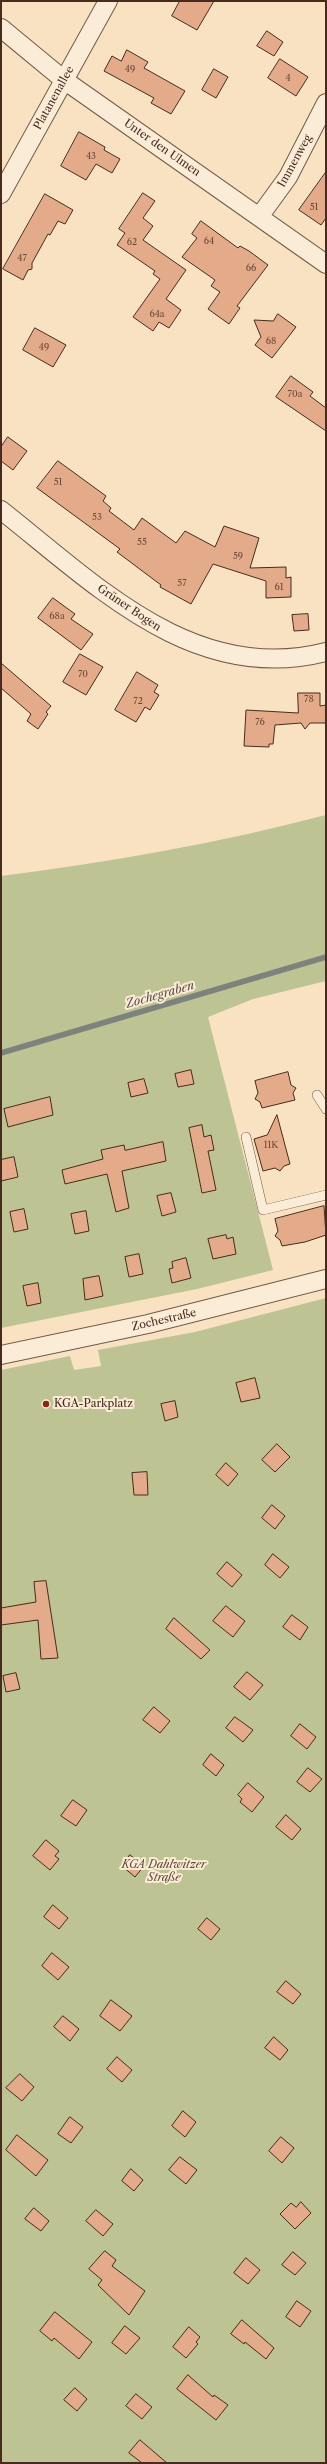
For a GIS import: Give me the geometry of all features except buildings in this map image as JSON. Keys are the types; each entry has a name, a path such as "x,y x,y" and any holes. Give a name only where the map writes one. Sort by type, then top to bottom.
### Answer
{"street":[{"name":"Platanenallee","path":"1,194 108,1"},
{"name":"Unter den Ulmen","path":"1,28 64,80 326,264"},
{"name":"Immenweg","path":"259,217 288,177 326,103"},
{"name":"Grüner Bogen","path":"1,510 110,597 166,633 209,649 250,656 294,657 326,652"},
{"name":"Zochestraße","path":"1,1355 148,1324 326,1279"}],"lane":[{"path":"317,1095 326,1109"},
{"path":"246,1137 263,1210 326,1195"}],"green space":[{"path":"326,815 326,981 253,999 208,1017 273,1270 197,1289 1,1328 1,876 165,851"},
{"name":"KGA Dahlwitzer Straße","path":"326,1298 326,2463 1,2463 1,1370 70,1356 74,1370 101,1366 98,1350 195,1332"}],"waterway":[{"name":"Zochegraben","path":"1,1053 326,957"}],"place":[{"name":"KGA-Parkplatz","path":"46,1404"}]}
